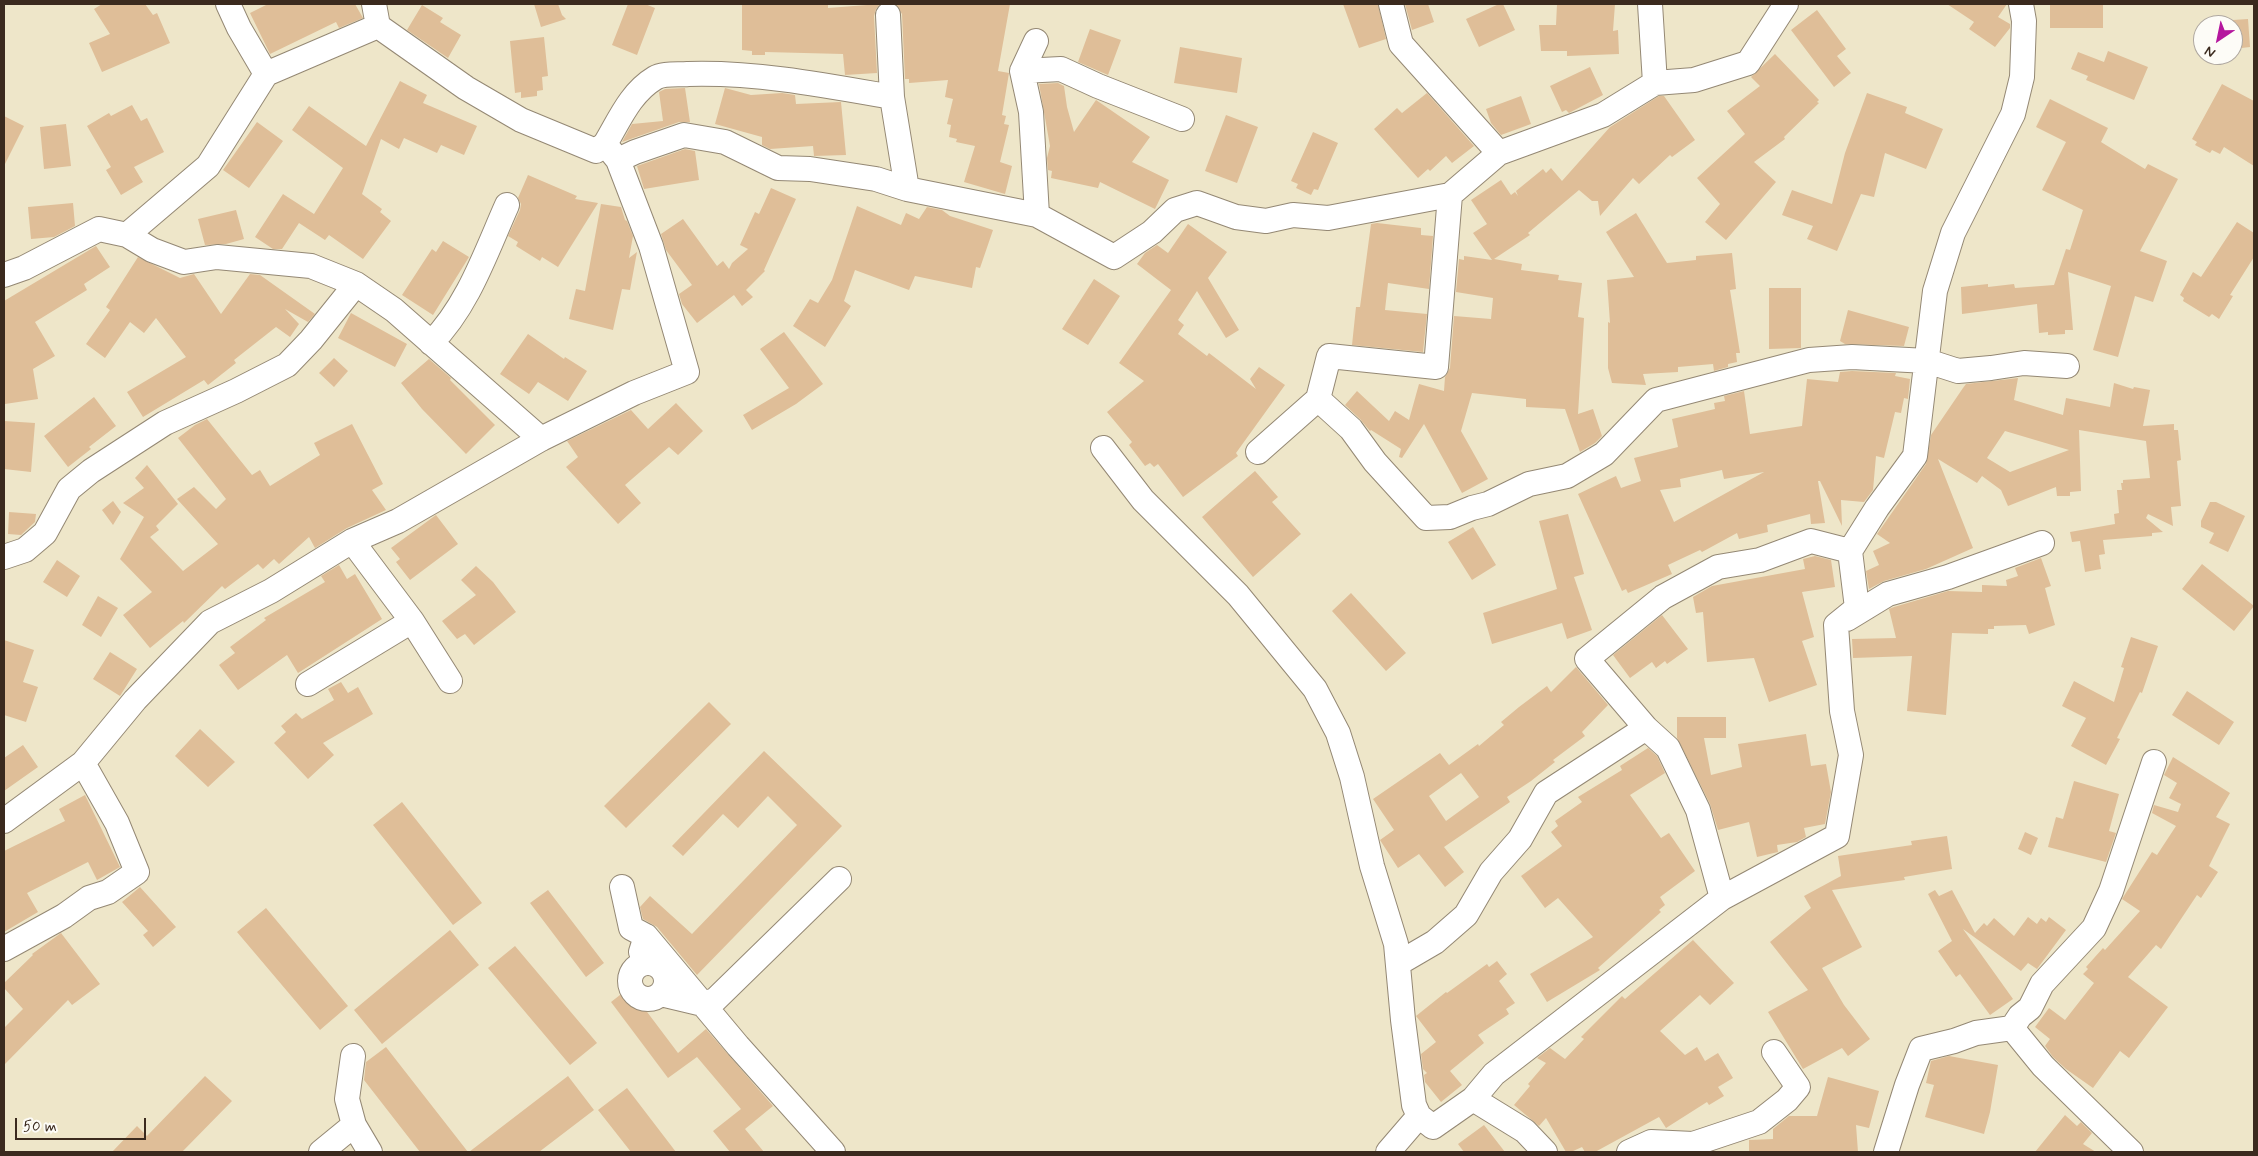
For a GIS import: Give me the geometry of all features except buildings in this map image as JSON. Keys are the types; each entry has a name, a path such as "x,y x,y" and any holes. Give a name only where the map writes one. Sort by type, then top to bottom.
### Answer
{"street":[{"path":"228,4 239,28 266,74"},
{"path":"1392,4 1401,44 1499,153"},
{"path":"1650,4 1656,83"},
{"path":"127,235 208,166 266,74 376,15 466,88 521,120 596,151 634,152 684,135 725,142 778,168 810,169 876,179 907,189 1037,215 1114,257 1152,232 1176,210 1196,203 1236,217 1266,221 1293,215 1328,218 1450,195 1499,153 1603,115 1656,83 1694,80 1748,63 1786,4"},
{"path":"1836,626 1857,608 1850,551 1877,508 1915,456 1935,291 1952,233 2013,114 2022,77 2024,20 2021,4"},
{"path":"888,15 892,97 907,189"},
{"path":"1036,41 1022,71 1030,112 1037,215"},
{"path":"1022,71 1061,68 1098,86 1182,119"},
{"path":"4,821 83,763 135,700 210,622 271,591 352,541 398,521 541,439 634,392 687,372 651,246 612,152 630,100 656,78 698,74 756,76 798,80 892,97"},
{"path":"1258,452 1318,399 1329,356 1436,367 1450,195"},
{"path":"432,343 449,326 477,274 507,205"},
{"path":"4,275 24,268 99,229 127,235 152,250 184,262 217,257 311,266 356,284 394,310 541,439"},
{"path":"4,557 25,550 44,533 69,489 91,470 165,423 236,391 287,365 311,340 356,284"},
{"path":"1318,399 1351,429 1375,462 1426,518 1450,517 1488,504 1529,484 1567,476 1604,454 1656,400 1809,360 1852,357 1927,360 1958,371 2024,362 2066,366"},
{"path":"1103,448 1143,500 1238,595 1315,690 1338,733 1352,777 1372,866 1396,944 1414,1105 1419,1116 1433,1127 1473,1099 1494,1074 1722,898 1837,836 1851,756 1842,711 1836,626"},
{"path":"352,541 412,621 450,681"},
{"path":"1722,898 1698,810 1668,748 1646,728 1587,659 1664,597 1718,567 1760,560 1811,541 1850,551"},
{"path":"1836,626 1888,594 1948,577 2042,543"},
{"path":"308,684 412,621"},
{"path":"1399,962 1435,942 1466,915 1491,872 1520,839 1546,793 1646,728"},
{"path":"1886,1152 1906,1085 1921,1049 1954,1041 1976,1033 2012,1028 2020,1016 2030,1008 2042,984 2094,928 2111,891 2154,762"},
{"path":"4,949 64,916 89,898 108,892 137,872 117,823 83,763"},
{"path":"646,936 639,966 652,963 663,970 667,983 661,994 703,1004 715,1000 840,880"},
{"path":"622,887 631,928 646,936 833,1152"},
{"path":"2012,1028 2043,1066 2131,1152"},
{"path":"1629,1152 1651,1142 1693,1144 1759,1122 1787,1100 1798,1087 1774,1052"},
{"path":"353,1056 347,1100 354,1125 370,1152"},
{"path":"1473,1099 1524,1131 1545,1152"},
{"path":"1388,1152 1419,1116"},
{"path":"321,1152 354,1125"}]}
